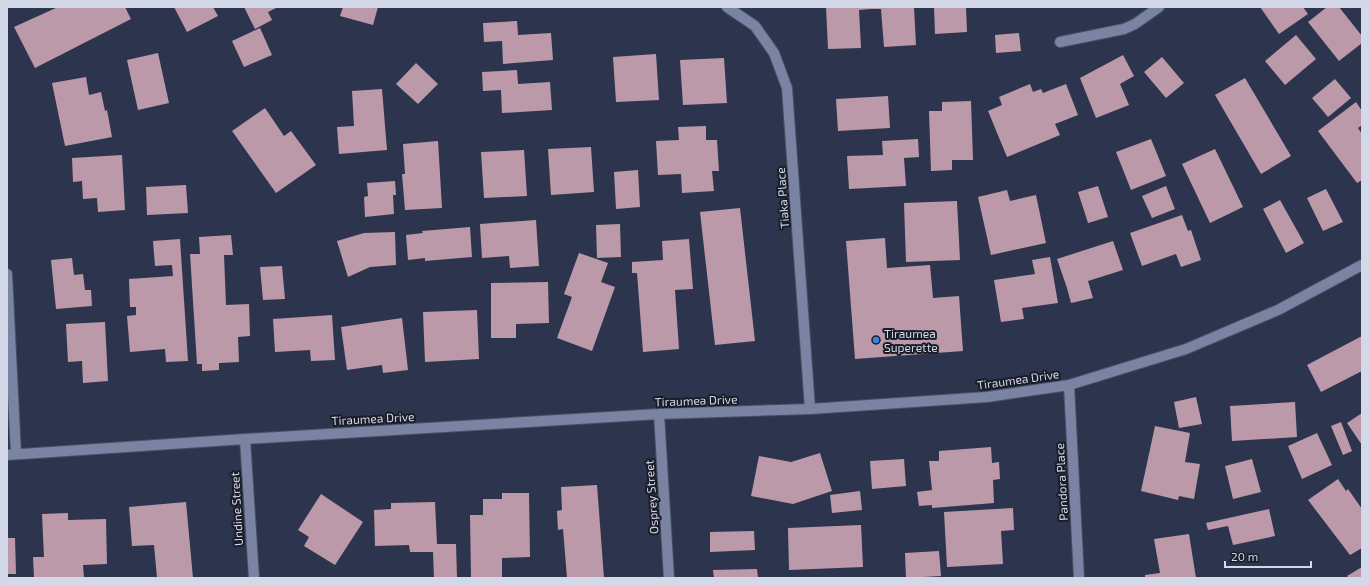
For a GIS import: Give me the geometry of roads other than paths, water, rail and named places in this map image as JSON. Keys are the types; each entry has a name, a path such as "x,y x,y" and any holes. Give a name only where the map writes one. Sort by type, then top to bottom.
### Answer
{"street":[{"name":"Tiaka Place","path":"727,7 755,26 774,53 787,88 810,409"},
{"path":"1060,42 1124,28 1135,24 1159,7"},
{"name":"Tiraumea Drive","path":"11,454 659,414 810,409 987,397 1069,385 1186,349 1278,310 1362,265"},
{"path":"7,274 11,454"},
{"name":"Pandora Place","path":"1069,385 1079,578"},
{"name":"Osprey Street","path":"659,414 669,578"},
{"name":"Undine Street","path":"245,439 254,578"}],"place":[{"name":"Tiraumea Superette","path":"876,340"}]}
